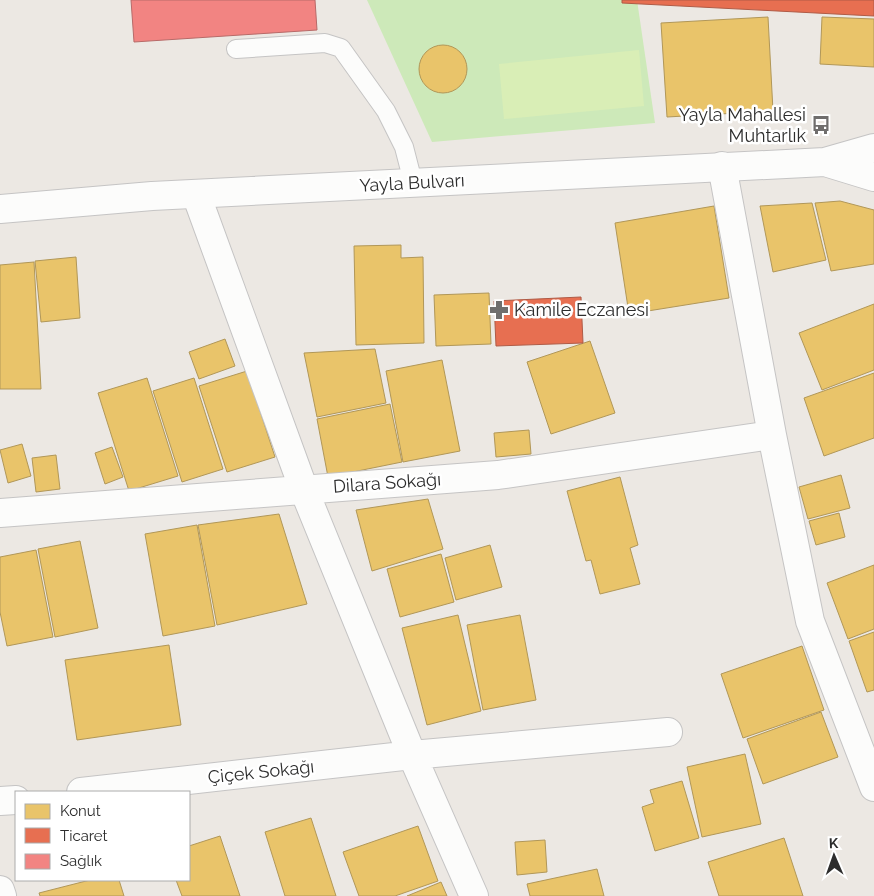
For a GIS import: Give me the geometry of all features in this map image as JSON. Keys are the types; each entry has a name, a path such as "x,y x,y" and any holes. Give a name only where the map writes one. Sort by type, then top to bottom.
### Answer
{"street":[{"name":"Yayla Bulvarı","path":"0,209 196,194 825,162 874,148"},
{"name":"Yayla Bulvarı","path":"825,162 874,176"},
{"path":"722,166 772,435 810,621 874,787"},
{"path":"196,194 304,490 412,755 474,896"},
{"name":"Dilara Sokağı","path":"0,513 498,475 772,435"},
{"name":"Çiçek Sokağı","path":"90,791 412,755 668,732"},
{"path":"0,801 15,800"},
{"path":"0,890 2,896"}],"lane":[{"path":"236,49 326,43 341,48 386,111 404,147 413,182"}],"green space":[{"path":"367,0 637,0 655,123 432,142"},
{"path":"639,50 644,106 504,119 499,64"}],"building: Konut":[{"path":"768,17 773,111 667,117 661,23"},
{"path":"822,17 874,19 874,67 820,64"},
{"path":"443,45 452,47 460,52 465,60 467,69 465,78 460,86 452,91 443,93 434,91 426,86 421,78 419,69 421,60 426,52 434,47"},
{"path":"840,201 874,210 874,264 831,271 815,203"},
{"path":"812,203 826,260 773,272 760,206"},
{"path":"714,206 729,298 629,314 615,223"},
{"path":"401,245 401,258 423,257 424,343 356,345 354,246"},
{"path":"76,257 80,318 41,322 35,261"},
{"path":"34,262 41,389 0,389 0,265"},
{"path":"489,293 491,344 436,346 434,295"},
{"path":"874,304 874,370 822,390 799,333"},
{"path":"225,339 235,366 199,379 189,352"},
{"path":"590,341 615,413 551,434 527,362"},
{"path":"375,349 386,403 317,417 304,353"},
{"path":"442,360 460,451 403,462 386,371"},
{"path":"247,371 275,457 227,472 199,386"},
{"path":"874,373 874,438 824,456 804,398"},
{"path":"147,378 178,476 129,491 98,393"},
{"path":"194,378 223,469 182,482 153,391"},
{"path":"390,404 402,462 328,477 317,419"},
{"path":"529,430 531,454 496,457 494,433"},
{"path":"22,444 31,476 8,483 0,450"},
{"path":"112,447 123,477 105,484 95,453"},
{"path":"56,455 60,489 36,492 32,458"},
{"path":"841,475 850,508 808,519 799,487"},
{"path":"620,477 638,545 630,548 640,584 600,594 591,560 586,561 567,491"},
{"path":"428,499 443,549 372,571 356,510"},
{"path":"839,513 845,537 816,545 809,521"},
{"path":"279,514 307,604 217,625 198,525"},
{"path":"197,525 215,626 163,636 145,534"},
{"path":"80,541 98,628 55,637 38,549"},
{"path":"490,545 502,587 456,600 445,558"},
{"path":"36,550 53,637 7,646 0,612 0,557"},
{"path":"441,554 454,602 400,617 387,569"},
{"path":"874,565 874,629 848,639 827,583"},
{"path":"458,615 481,711 427,725 402,628"},
{"path":"520,615 536,700 483,710 467,625"},
{"path":"874,632 874,690 867,692 849,641"},
{"path":"169,645 181,725 77,740 65,660"},
{"path":"802,646 824,710 743,738 721,674"},
{"path":"821,712 838,757 763,784 747,739"},
{"path":"745,754 761,824 702,837 687,767"},
{"path":"682,781 699,838 655,851 642,807 654,803 650,790"},
{"path":"311,818 336,896 285,896 265,832"},
{"path":"418,826 438,881 395,896 359,896 343,852"},
{"path":"220,836 240,896 182,896 176,881 190,881 190,846"},
{"path":"784,838 803,896 719,896 708,862"},
{"path":"545,840 547,872 517,875 515,842"},
{"path":"597,869 604,896 530,896 527,884"},
{"path":"86,881 119,881 124,896 40,896 39,893"},
{"path":"441,882 447,896 407,896"}],"building: Ticaret":[{"path":"622,0 874,0 874,16 622,3"},
{"path":"581,297 583,343 496,346 494,301"}],"building: Sağlık":[{"path":"131,0 315,0 317,30 134,42"}],"place":[{"name":"Yayla Mahallesi Muhtarlık","path":"821,125"},
{"name":"Kamile Eczanesi","path":"499,310"}]}
